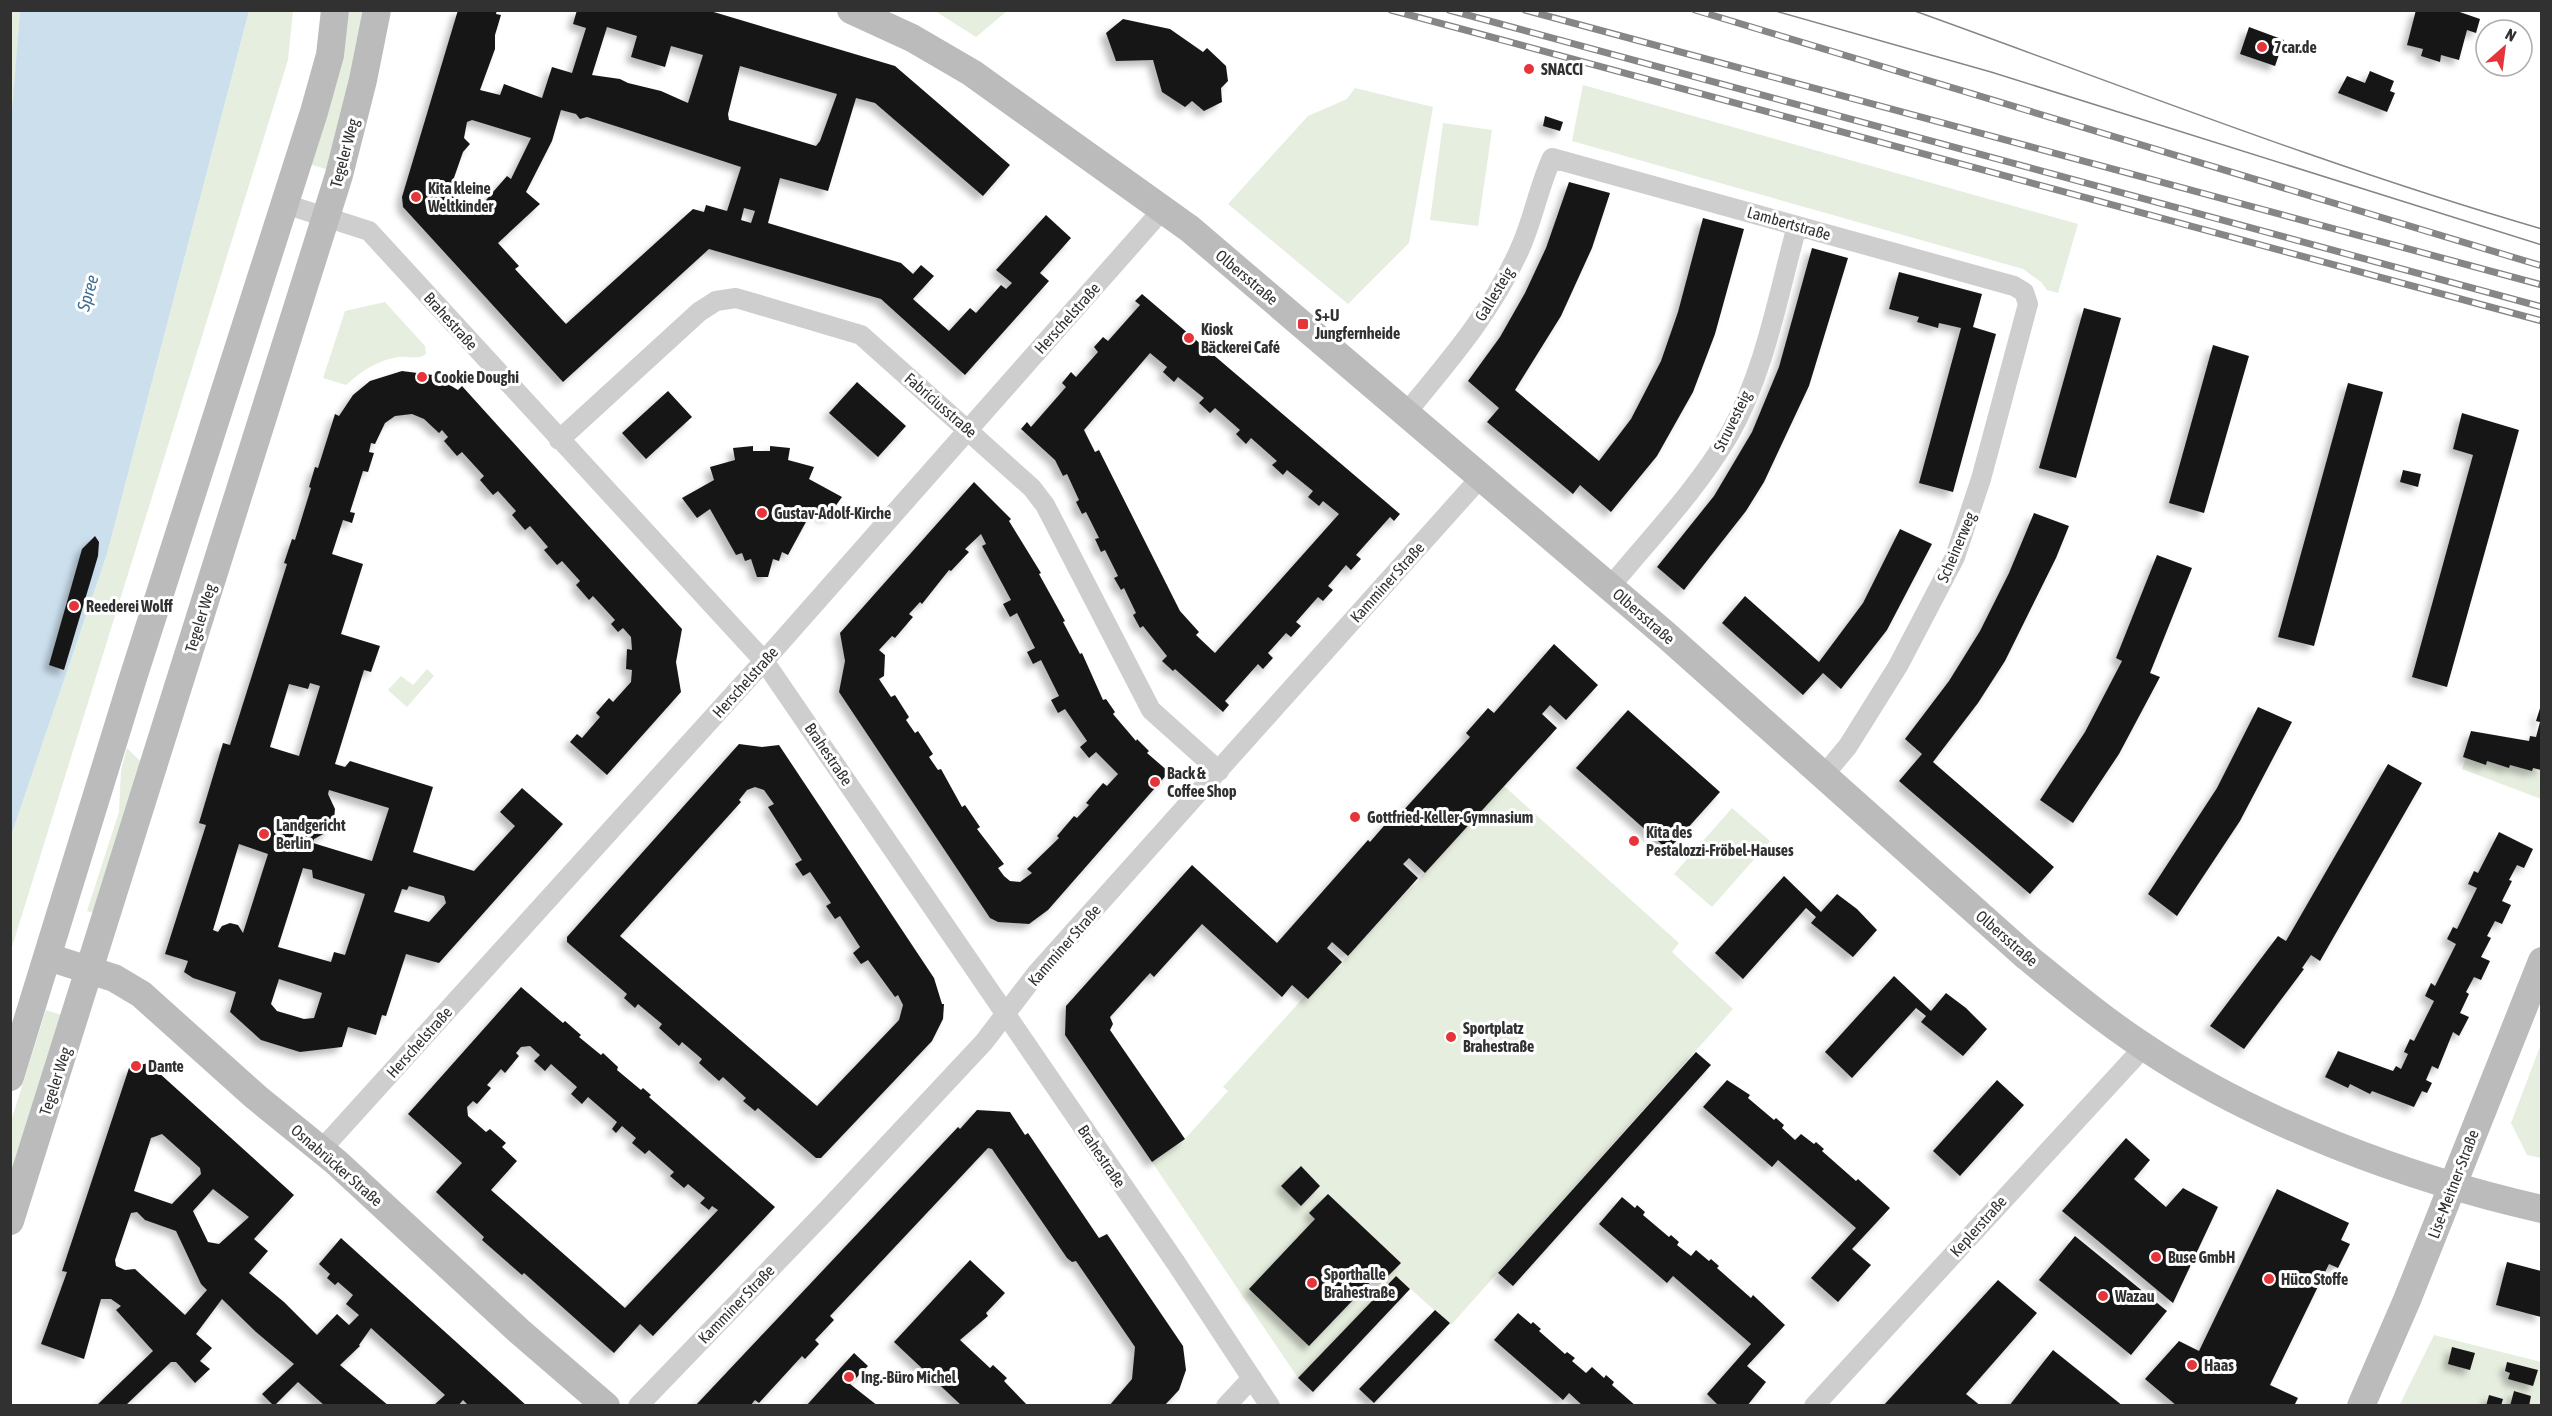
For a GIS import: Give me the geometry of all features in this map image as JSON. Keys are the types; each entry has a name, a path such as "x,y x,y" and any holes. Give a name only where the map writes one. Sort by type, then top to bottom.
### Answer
{"main road":[{"path":"10,1077 132,681 285,204 330,55 335,10"},
{"name":"Tegeler Weg","path":"10,1221 326,217 363,80 376,10"},
{"name":"Olbersstraße","path":"851,10 912,38 972,73 1164,208 1610,587 2027,957 2080,1001 2144,1047 2231,1096 2352,1152 2453,1185 2541,1209"},
{"name":"Osnabrücker Straße","path":"48,957 114,978 141,994 256,1097 321,1150 519,1331 606,1406"},
{"name":"Lise-Meitner-Straße","path":"2361,1406 2453,1185 2541,962"}],"street":[{"name":"Lambertstraße","path":"1552,158 2014,286 2024,292"},
{"name":"Gallesteig","path":"1406,413 1460,349 1492,300 1522,243 1543,177 1552,158"},
{"name":"Brahestraße","path":"285,204 369,231 765,661 1270,1406"},
{"name":"Herschelstraße","path":"321,1150 765,661 1164,208"},
{"name":"Struvesteig","path":"1610,587 1688,496 1730,433 1761,358 1797,226"},
{"name":"Scheinerweg","path":"1824,775 1848,746 1898,666 1955,556 1982,479 2028,304 2024,292"},
{"name":"Fabriciusstraße","path":"560,440 699,312 716,301 735,298 861,335 1032,488 1045,505 1151,710 1219,771"},
{"name":"Kamminer Straße","path":"638,1406 827,1210 1006,1015 1036,974 1481,477"},
{"name":"Keplerstraße","path":"1814,1406 2144,1047"},
{"path":"1226,1406 1252,1378"}],"green space":[{"path":"1007,10 976,37 935,11"},
{"path":"11,11 20,11 11,137"},
{"path":"249,11 293,11 288,60 11,950 11,836 107,554"},
{"path":"343,11 365,11 329,170 309,164"},
{"path":"1583,85 2078,224 2058,293 2047,290 2041,282 2023,269 1572,141"},
{"path":"1355,88 1433,107 1409,243 1348,304 1228,204 1308,116 1347,99"},
{"path":"1443,123 1492,130 1478,226 1430,220"},
{"path":"385,302 425,346 426,354 420,357 398,357 383,361 364,371 346,385 323,378 345,311"},
{"path":"427,669 434,676 407,707 388,690 401,676 413,685"},
{"path":"127,748 141,762 96,914 87,911 119,812 121,770"},
{"path":"2466,758 2486,765 2487,761 2509,768 2510,765 2532,771 2533,768 2541,770 2541,799 2462,769"},
{"path":"1504,786 1679,943 1672,952 1733,1009 1451,1325 1396,1276 1298,1378 1152,1162 1185,1139 1228,1091 1223,1087 1305,996 1308,999"},
{"path":"1732,808 1770,841 1712,907 1674,874"},
{"path":"46,1010 65,1016 11,1186 11,1121"},
{"path":"2541,1044 2541,1158 2527,1155 2511,1123"},
{"path":"2434,1335 2541,1362 2541,1405 2399,1406"}],"water":[{"name":"Spree","path":"20,11 249,11 107,554 11,836 10,137"}],"building":[{"path":"458,10 497,10 496,14 501,15 495,35 495,49 480,90 500,95 504,84 542,98 552,67 572,73 586,28 573,24 577,10 707,10 895,66 1010,165 983,196 875,103 856,98 828,191 780,178 768,223 901,263 913,274 921,265 934,276 913,299 949,331 970,308 976,313 1001,285 1006,289 1012,283 996,270 1046,215 1071,238 1040,273 1049,281 965,375 881,299 709,249 563,382 403,207 402,197","holes":["607,27 637,36 631,57 665,67 671,46 703,55 688,103 661,91 620,79 592,75","740,66 837,94 820,141 816,146 729,120 728,114","561,110 576,114 580,119 587,117 741,167 727,211 706,205 704,212 693,209 566,324 515,269 519,266 498,243 540,204 526,192 552,141","472,120 531,138 511,179 507,176 473,215 449,192 463,152 470,144 464,138 467,122","744,208 755,211 751,223 741,220"]},
{"path":"2416,10 2454,10 2477,18 2474,18 2474,32 2467,30 2459,60 2441,55 2440,62 2421,56 2423,49 2407,45"},
{"path":"1123,19 1170,29 1203,52 1207,48 1226,66 1228,81 1221,88 1222,102 1204,111 1192,101 1185,107 1162,92 1153,60 1116,61 1106,33"},
{"name":"7car.de","path":"2249,27 2284,40 2275,66 2240,54"},
{"path":"2370,71 2394,81 2390,91 2395,93 2387,112 2338,93 2347,76 2365,83"},
{"path":"1545,116 1563,122 1560,131 1543,126"},
{"path":"1569,182 1610,193 1592,248 1561,316 1515,390 1599,461 1631,419 1661,361 1678,312 1703,218 1744,229 1715,334 1693,392 1657,456 1611,512 1580,485 1573,494 1487,422 1499,408 1468,381 1500,337 1525,293 1546,248"},
{"path":"1812,248 1848,258 1809,386 1764,482 1746,511 1684,590 1657,567 1714,496 1752,432 1779,367"},
{"path":"1899,272 1982,294 1973,327 1996,334 1953,492 1919,483 1961,328 1939,323 1938,328 1917,322 1919,317 1889,309"},
{"path":"1142,294 1400,514 1394,521 1390,517 1356,555 1361,559 1351,570 1346,565 1328,586 1333,590 1323,601 1318,597 1296,622 1301,626 1291,637 1286,633 1268,653 1273,658 1263,669 1258,664 1225,701 1229,705 1223,712 1175,669 1173,671 1162,661 1167,656 1143,626 1140,628 1133,615 1136,613 1124,588 1121,590 1114,578 1118,576 1105,550 1101,552 1095,539 1099,538 1086,512 1082,514 1076,502 1079,500 1067,474 1063,476 1055,460 1021,429 1027,422 1031,427 1066,387 1062,383 1071,372 1076,377 1098,352 1094,347 1103,337 1108,341 1140,305 1135,301","holes":["1150,353 1167,367 1163,372 1174,382 1178,377 1204,398 1199,403 1210,413 1215,408 1240,430 1236,434 1246,444 1251,438 1277,461 1272,465 1283,475 1287,470 1313,491 1308,497 1319,506 1323,501 1339,514 1215,653 1196,635 1199,632 1180,611 1099,450 1095,452 1084,430"]},
{"path":"2084,308 2121,318 2076,478 2039,468"},
{"path":"2213,345 2249,356 2204,513 2169,503"},
{"name":"Landgericht Berlin","path":"402,371 433,375 458,390 462,386 682,629 676,662 681,692 607,775 570,742 577,734 582,738 600,717 596,713 609,698 613,702 631,682 632,670 626,669 627,649 632,650 631,637 623,628 618,632 611,624 615,620 593,596 589,600 576,585 580,581 562,561 557,565 544,550 548,547 530,526 525,530 512,515 516,511 498,491 493,495 480,480 484,476 462,452 457,456 444,441 448,437 442,430 439,433 424,419 412,414 395,416 385,423 375,444 371,443 369,452 374,453 368,472 363,471 350,512 355,513 352,523 343,520 332,554 363,564 341,634 380,646 371,672 364,670 335,764 345,767 350,761 433,787 413,852 474,871 515,826 500,812 522,788 563,824 439,963 406,954 386,1016 382,1015 376,1035 348,1027 342,1047 300,1052 261,1040 230,1012 236,992 193,978 184,972 188,961 165,954 206,825 199,823 223,743 230,745 287,564 284,563 292,539 295,540 311,488 309,487 315,467 318,468 335,414 339,416 353,395 370,381","holes":["310,683 320,686 299,756 270,747 289,684 308,689","329,790 389,808 372,861 313,843 314,839 327,832 334,819 335,809 328,794","239,844 268,854 243,933 238,925 230,923 222,926 218,932 213,930","303,868 312,870 313,878 365,894 345,955 334,952 331,962 278,947","409,886 444,896 446,903 429,922 394,912 402,889 407,890","279,979 322,993 314,1018 304,1019 277,1011 271,1004"]},
{"path":"857,382 906,426 878,457 829,413"},
{"path":"2348,383 2383,392 2314,646 2278,637"},
{"path":"668,391 692,417 646,459 622,433"},
{"path":"2462,413 2519,430 2447,687 2412,677 2473,455 2453,449"},
{"name":"Gustav-Adolf-Kirche","path":"753,446 753,451 770,451 770,446 790,448 788,460 814,467 809,479 842,497 827,518 813,509 788,555 782,552 779,561 773,559 768,577 757,577 751,559 745,561 742,553 736,555 710,509 697,518 682,498 714,480 710,467 735,460 733,448"},
{"path":"2403,470 2421,474 2418,487 2400,482"},
{"path":"974,482 1011,519 1009,521 1041,573 1039,574 1080,654 1082,653 1103,700 1106,699 1115,712 1113,714 1136,741 1137,739 1149,751 1147,753 1169,772 1048,910 1029,924 998,922 990,918 839,692 845,661 840,633","holes":["981,534 986,544 982,546 1011,600 1003,604 1010,617 1017,613 1035,648 1027,652 1033,664 1041,660 1059,696 1051,700 1058,713 1065,709 1087,741 1080,747 1089,758 1096,752 1118,774 1107,786 1103,783 1086,803 1089,805 1077,818 1074,816 1057,836 1059,838 1027,869 1032,873 1020,882 1010,881 998,868 1004,864 977,829 980,827 965,805 962,807 941,769 938,770 929,757 933,754 918,731 915,733 906,720 909,717 895,695 891,697 879,679 884,676 885,655 879,650 892,636 895,638 913,617 909,614 920,602 922,604 949,570 951,571 969,552 965,549"]},
{"path":"2034,513 2069,526 2056,558 2005,661 1978,703 1933,762 2054,867 2030,894 1899,781 1922,754 1905,739 1949,681 1980,631 2009,573"},
{"path":"1900,529 1932,544 1887,630 1841,689 1823,673 1803,695 1722,623 1745,596 1819,662 1863,603"},
{"name":"Reederei Wolff","path":"95,536 99,542 98,556 64,670 49,665 82,549"},
{"path":"2157,555 2192,568 2150,673 2160,677 2119,754 2073,823 2040,800 2085,732 2122,661 2116,658"},
{"name":"Gottfried-Keller-Gymnasium","path":"1554,644 1598,685 1566,720 1550,705 1542,714 1557,728 1425,873 1409,858 1403,864 1418,878 1348,956 1332,942 1327,948 1342,962 1308,999 1292,985 1282,997 1202,924 1154,977 1150,973 1110,1017 1113,1024 1110,1030 1185,1139 1152,1162 1065,1035 1066,1006 1192,865 1277,943 1368,840 1370,842 1389,820 1392,823 1470,737 1466,733 1488,708 1494,713"},
{"path":"2541,705 2541,770 2533,768 2532,771 2510,765 2509,768 2487,761 2486,765 2463,757 2471,731 2529,741 2530,736 2536,737 2540,722 2536,721"},
{"path":"2258,707 2292,722 2240,821 2177,916 2148,894 2217,788"},
{"path":"1628,710 1720,792 1668,850 1576,768"},
{"path":"739,744 762,747 779,745 934,978 942,1004 944,1004 943,1019 932,1041 821,1158 816,1158 758,1108 755,1111 743,1101 746,1098 723,1077 719,1081 699,1063 702,1059 682,1042 679,1046 659,1028 662,1024 638,1004 635,1008 624,998 627,994 567,942 567,937","holes":["755,787 764,790 774,804 768,807 802,860 795,864 803,876 810,872 831,903 826,906 835,919 840,916 860,947 853,953 861,964 868,960 895,997 898,995 903,1005 899,1020 817,1106 620,936 741,802 739,800 747,790"]},
{"path":"2388,764 2422,783 2320,961 2311,955 2302,968 2304,969 2244,1049 2210,1026 2278,936 2286,941"},
{"path":"2499,832 2533,849 2524,868 2517,865 2509,880 2512,881 2502,901 2511,905 2502,924 2495,921 2487,936 2491,938 2481,957 2490,961 2481,980 2474,977 2466,992 2469,994 2460,1013 2469,1017 2459,1036 2453,1032 2438,1069 2432,1066 2426,1080 2432,1083 2427,1093 2422,1091 2414,1107 2372,1091 2370,1094 2350,1084 2348,1088 2325,1077 2338,1051 2393,1071 2396,1066 2401,1069 2408,1054 2404,1052 2410,1039 2414,1041 2434,1001 2425,996 2431,983 2435,986 2456,944 2447,939 2453,927 2457,929 2477,888 2468,884 2474,871 2478,873"},
{"path":"1784,876 1821,912 1837,894 1857,909 1877,930 1853,957 1811,923 1816,917 1806,908 1743,979 1715,953"},
{"path":"1894,976 1931,1011 1946,993 1966,1008 1987,1029 1963,1056 1921,1022 1926,1016 1916,1008 1852,1078 1825,1052"},
{"path":"521,987 563,1023 565,1021 581,1035 579,1037 601,1055 603,1053 618,1067 617,1070 641,1090 643,1088 651,1095 649,1097 775,1207 653,1336 640,1324 614,1353 524,1273 522,1275 482,1240 484,1237 436,1192 462,1163 408,1114","holes":["530,1046 540,1055 534,1061 545,1071 551,1064 577,1087 571,1094 582,1104 588,1097 617,1122 612,1129 616,1133 622,1126 636,1138 632,1143 645,1154 649,1150 674,1172 670,1176 684,1188 688,1184 705,1198 700,1203 709,1210 712,1206 718,1210 625,1308 491,1190 517,1161 502,1147 506,1143 490,1129 486,1132 468,1116 467,1107 473,1101 477,1104 491,1088 487,1085 501,1069 505,1073 519,1056 516,1053 521,1047"]},
{"path":"1696,1052 1711,1065 1513,1286 1498,1273"},
{"path":"148,1063 294,1195 254,1239 268,1251 249,1273 284,1302 317,1335 337,1314 349,1325 359,1315 346,1304 353,1295 338,1282 335,1285 327,1278 330,1274 319,1264 341,1238 527,1406 469,1406 463,1400 458,1406 433,1406 445,1395 371,1328 360,1346 340,1365 389,1406 325,1406 298,1382 274,1406 262,1394 294,1364 222,1299 196,1334 212,1348 200,1361 210,1369 195,1383 176,1362 171,1362 125,1406 96,1406 153,1351 116,1310 121,1306 111,1299 101,1299 84,1359 41,1344 67,1272 62,1271 129,1068","holes":["162,1134 200,1168 201,1174 172,1204 134,1191 151,1138","213,1189 249,1217 219,1244 208,1242 193,1211","137,1212 145,1220 176,1231 201,1284 207,1290 185,1315 135,1269 125,1270 116,1266 115,1260 131,1213"]},
{"path":"1727,1080 1750,1095 1748,1098 1774,1120 1776,1118 1784,1125 1782,1128 1795,1140 1801,1134 1814,1144 1816,1142 1824,1149 1822,1151 1890,1208 1852,1249 1871,1265 1838,1302 1811,1278 1856,1228 1778,1160 1772,1167 1703,1107"},
{"path":"1997,1080 2024,1105 1960,1176 1933,1151"},
{"path":"977,1110 1010,1112 1025,1135 1028,1133 1099,1238 1107,1234 1183,1346 1186,1370 1179,1390 1164,1406 1109,1406 1132,1379 1135,1347 1076,1261 1072,1262 1067,1258 992,1149 988,1148 830,1316 834,1320 815,1340 819,1344 805,1359 802,1356 759,1403 755,1400 750,1406 695,1406 958,1127 960,1129"},
{"name":"Buse GmbH","path":"2126,1138 2150,1160 2134,1179 2166,1207 2183,1188 2218,1207 2173,1303 2062,1211"},
{"path":"1301,1166 1320,1186 1301,1206 1281,1186"},
{"path":"2277,1189 2349,1223 2341,1240 2350,1244 2338,1268 2329,1264 2270,1385 2298,1398 2294,1406 2177,1406 2145,1379 2179,1341 2199,1351"},
{"name":"Sporthalle Brahestraße","path":"1328,1194 1401,1263 1382,1282 1376,1276 1309,1346 1249,1289 1315,1219 1309,1213"},
{"path":"1622,1197 1635,1208 1637,1205 1645,1212 1643,1215 1669,1237 1671,1235 1679,1242 1677,1245 1691,1256 1696,1250 1709,1261 1711,1259 1719,1266 1717,1268 1751,1298 1753,1295 1785,1325 1747,1366 1766,1382 1747,1406 1719,1406 1707,1394 1751,1344 1673,1276 1667,1283 1599,1224"},
{"name":"Wazau","path":"2075,1236 2167,1311 2131,1355 2039,1280"},
{"path":"970,1260 1005,1293 986,1313 988,1316 960,1340 990,1368 993,1365 1007,1378 1004,1381 1028,1406 962,1406 894,1342"},
{"path":"2507,1262 2541,1271 2541,1317 2496,1305"},
{"path":"1396,1276 1410,1289 1313,1392 1298,1378"},
{"path":"1998,1280 2037,1313 1966,1394 1981,1406 1883,1406"},
{"path":"1435,1310 1450,1323 1374,1403 1359,1389"},
{"path":"1518,1313 1531,1324 1533,1322 1541,1329 1539,1331 1565,1354 1567,1352 1575,1358 1572,1361 1586,1373 1592,1367 1604,1378 1606,1375 1614,1382 1612,1385 1636,1406 1583,1406 1569,1393 1563,1400 1494,1340"},
{"path":"2452,1347 2475,1353 2470,1370 2448,1364"},
{"path":"2053,1350 2123,1406 2009,1406"},
{"path":"854,1353 868,1366 850,1384 878,1406 806,1406"},
{"path":"2507,1362 2538,1370 2533,1386 2508,1379 2510,1373 2505,1371"},
{"path":"2514,1391 2531,1396 2529,1406 2510,1406"},
{"path":"2489,1395 2503,1399 2501,1406 2486,1406"}],"tram line":[{"path":"1772,10 1991,72 2542,245"},
{"path":"1912,10 2304,152 2542,229"}],"railway":[{"path":"1391,10 2542,321"},
{"path":"1449,10 2542,307"},
{"path":"1525,10 2542,285"},
{"path":"1695,10 2542,266"}],"place":[{"name":"7car.de","path":"2262,47"},
{"name":"SNACCI","path":"1529,69"},
{"name":"Kita kleine Weltkinder","path":"416,197"},
{"name":"S+U Jungfernheide","path":"1303,324"},
{"name":"Kiosk Bäckerei Café","path":"1189,338"},
{"name":"Cookie Doughi","path":"422,377"},
{"name":"Gustav-Adolf-Kirche","path":"762,513"},
{"name":"Reederei Wolff","path":"74,606"},
{"name":"Back & Coffee Shop","path":"1155,782"},
{"name":"Gottfried-Keller-Gymnasium","path":"1355,817"},
{"name":"Landgericht Berlin","path":"264,834"},
{"name":"Kita des Pestalozzi-Fröbel-Hauses","path":"1634,841"},
{"name":"Sportplatz Brahestraße","path":"1451,1037"},
{"name":"Dante","path":"136,1066"},
{"name":"Buse GmbH","path":"2156,1257"},
{"name":"Hüco Stoffe","path":"2269,1279"},
{"name":"Sporthalle Brahestraße","path":"1312,1283"},
{"name":"Wazau","path":"2103,1296"},
{"name":"Haas","path":"2192,1365"},
{"name":"Ing.-Büro Michel","path":"849,1377"}]}
